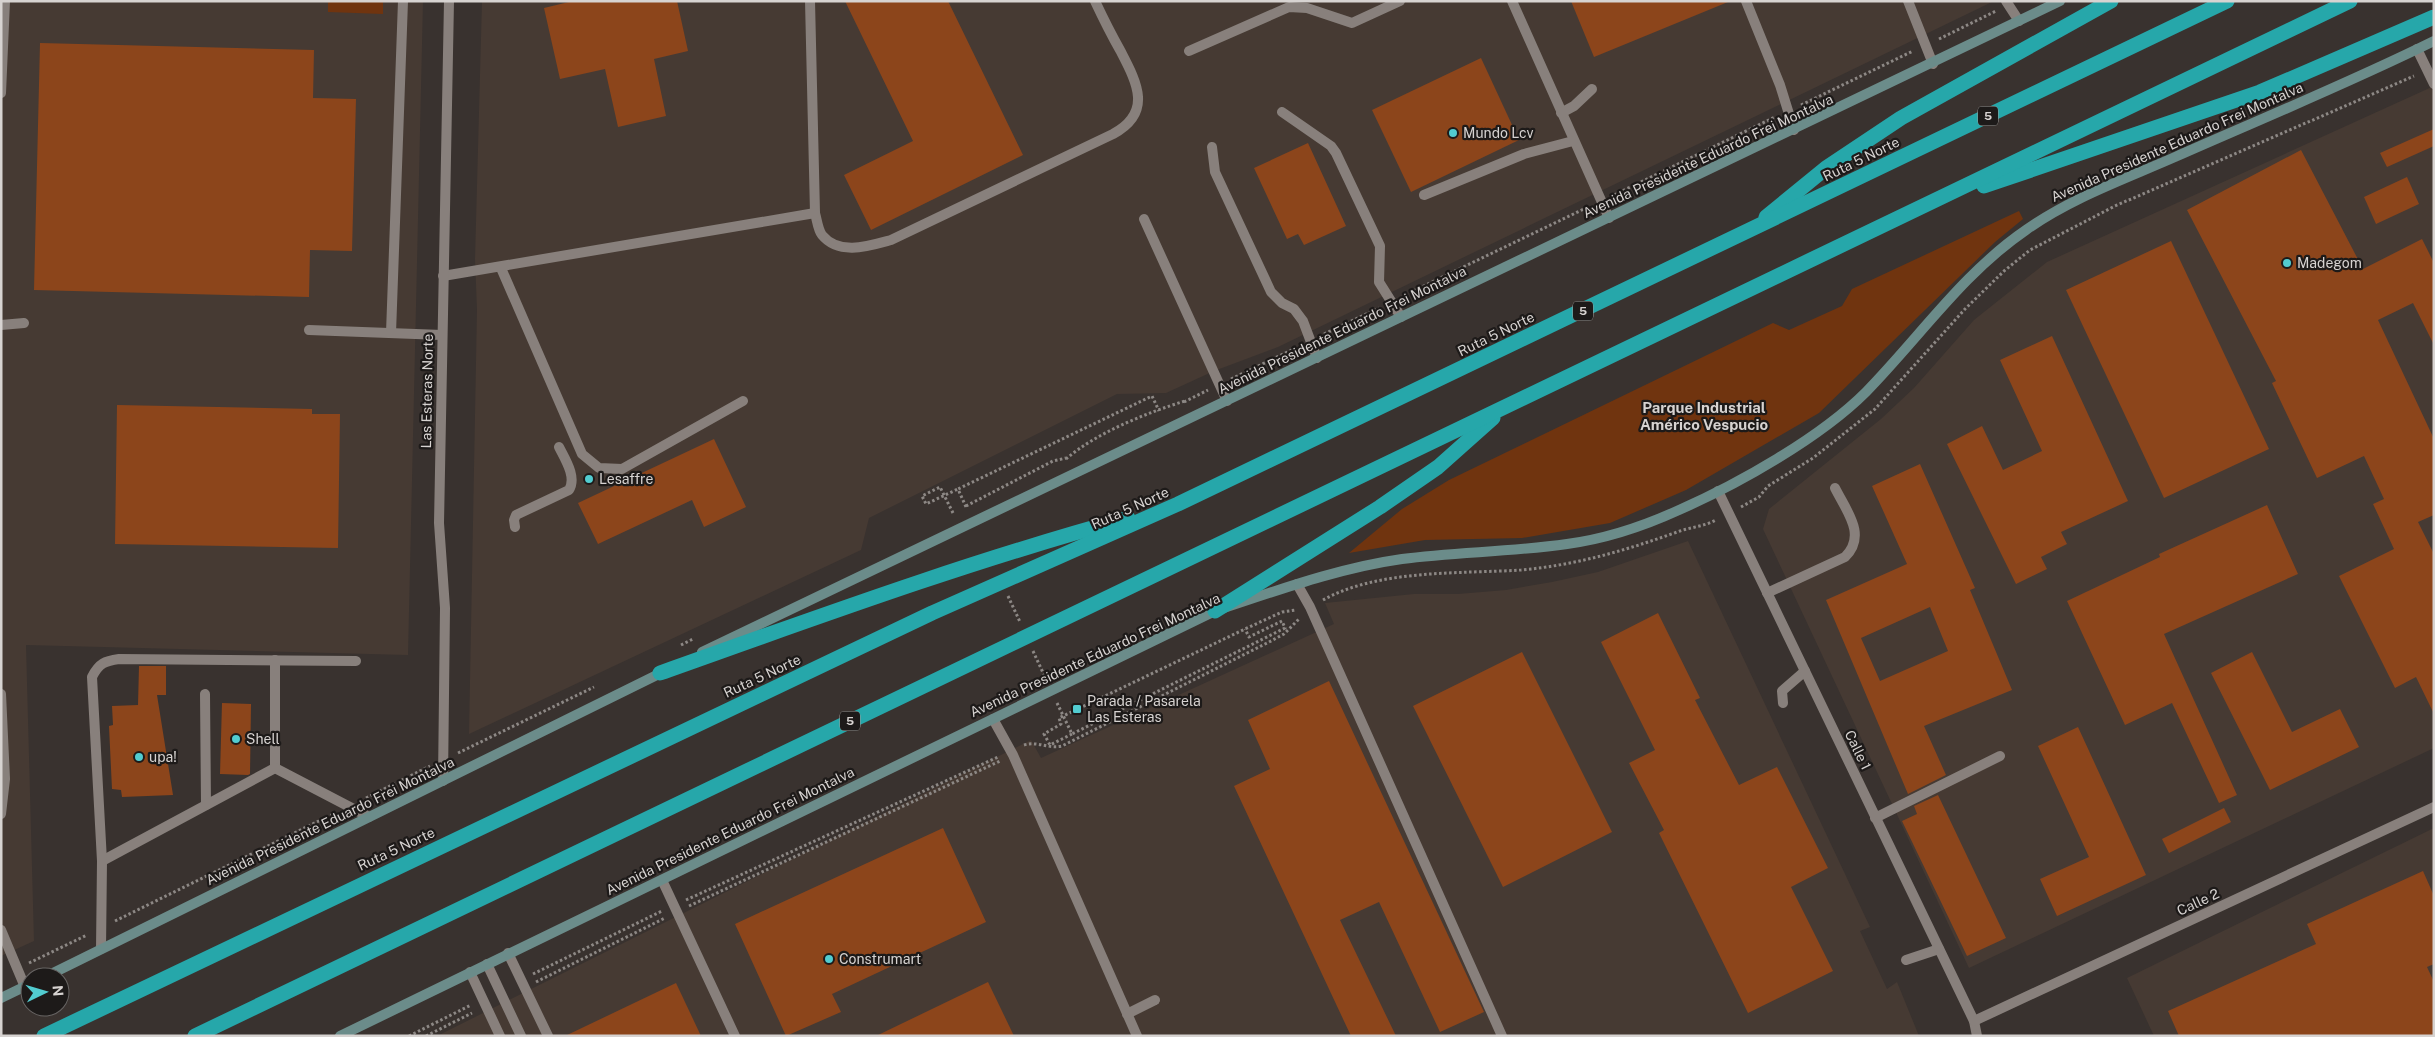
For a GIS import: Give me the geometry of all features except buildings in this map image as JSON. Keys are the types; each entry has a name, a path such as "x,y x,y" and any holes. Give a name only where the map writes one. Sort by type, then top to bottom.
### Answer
{"highway":[{"path":"1750,231 1826,168 1866,140 1935,98 2111,1"},
{"name":"Ruta 5 Norte","path":"44,1036 932,613 1178,504 2227,1"},
{"name":"5","path":"195,1036 2350,1"},
{"path":"1925,205 2152,131 2252,95 2434,17"},
{"path":"1215,611 1380,507 1438,467 1506,407"},
{"path":"660,673 930,579 1066,535 1178,504"}],"main road":[{"name":"Avenida Presidente Eduardo Frei Montalva","path":"65,967 660,673 1933,64 2060,1"},
{"name":"Avenida Presidente Eduardo Frei Montalva","path":"340,1036 1215,611 1352,568 1401,559 1515,550 1579,542 1652,522 1718,491 1795,446 1847,409 1882,375 1981,267 2028,228 2090,194 2434,41"},
{"path":"2,994 20,988"}],"street":[{"path":"1,93 5,1"},
{"path":"391,333 403,1"},
{"name":"Las Esteras Norte","path":"443,781 445,608 439,523 448,1"},
{"path":"810,1 815,213 821,234 835,246 862,248 884,242 1120,130 1133,117 1137,109 1138,89 1095,1"},
{"path":"1189,51 1289,7 1307,8 1352,23 1400,1"},
{"path":"1512,1 1609,218"},
{"path":"1746,1 1780,85 1794,130"},
{"path":"1908,1 1933,64"},
{"path":"2006,1 2019,21"},
{"path":"2417,49 2434,84"},
{"path":"1561,113 1574,106 1592,89"},
{"path":"1282,112 1331,146 1336,153 1380,246 1379,282 1401,317"},
{"path":"1424,195 1524,154 1573,141"},
{"path":"1212,147 1215,172 1270,292 1282,303 1294,309 1303,321 1317,358"},
{"path":"443,276 501,268 815,213"},
{"path":"1144,219 1227,401"},
{"path":"501,268 582,454 599,468 622,469 743,401"},
{"path":"1,324 24,323"},
{"path":"309,330 442,335"},
{"path":"515,528 514,520 516,515 569,490 572,485 571,474 559,446"},
{"path":"1767,593 1845,557 1853,548 1856,540 1854,526 1836,488"},
{"name":"Calle 1","path":"1718,491 1974,1021 1977,1036"},
{"path":"1297,584 1310,607 1502,1036"},
{"path":"101,949 102,861 92,677 97,668 103,662 119,659 356,660"},
{"path":"275,660 275,768"},
{"path":"1783,703 1782,691 1805,672"},
{"path":"1,694 5,779 1,814"},
{"path":"205,694 206,805"},
{"path":"993,719 1012,753 1137,1036"},
{"path":"1876,818 2000,756"},
{"path":"102,861 275,768"},
{"path":"275,768 369,817"},
{"name":"Calle 2","path":"1974,1021 2434,807"},
{"path":"662,880 735,1036"},
{"path":"1,930 20,974"},
{"path":"1906,960 1939,949"},
{"path":"508,953 548,1036"},
{"path":"487,964 521,1036"},
{"path":"470,972 500,1036"},
{"path":"1127,1014 1155,1000"}],"path":[{"path":"1135,404 1152,396 1161,416"},
{"path":"944,518 1052,461 1068,457"},
{"path":"954,513 944,496 940,487 922,496 926,504 934,500 942,496 950,492 958,488"},
{"path":"1072,734 1050,746 1044,734 1062,724 1059,718 1245,629 1282,612 1310,607"},
{"path":"523,984 675,908 1030,743 1050,747 1062,746 1284,634 1310,607"},
{"path":"1245,629 1249,637 1255,634"},
{"path":"676,647 694,639"},
{"path":"17,969 596,686"},
{"path":"523,984 675,908 1012,753"},
{"path":"409,1036 484,1003"},
{"path":"426,1036 484,1003"}],"shaded area":[{"path":"1,1 423,1 408,655 26,645 34,941 1,956"},
{"path":"328,1 383,1 383,14 328,12"},
{"path":"482,1 1994,1 1278,347 1214,371 1166,393 1117,394 869,518 861,550 469,734 477,309 475,259"},
{"path":"2434,86 2434,748 1969,968 1763,529 1769,509 1881,419 1914,388 1974,320 2047,262"},
{"path":"2019,211 2023,219 1995,242 1819,413 1686,490 1610,523 1522,538 1425,540 1349,553 1402,509 1449,480 1773,323 1789,330 1842,306 1852,289"},
{"path":"1688,541 1870,927 1860,931 1887,989 1897,982 1919,1036 437,1036 1031,740 1041,758 1334,624 1325,603 1414,594 1458,594 1506,590 1598,572"},
{"path":"2434,828 2434,1036 2154,1036 2127,978"}],"place":[{"name":"Mundo Lcv","path":"1453,133"},
{"name":"Madegom","path":"2287,263"},
{"name":"Lesaffre","path":"589,479"},
{"name":"Parada / Pasarela Las Esteras","path":"1077,709"},
{"name":"Shell","path":"236,739"},
{"name":"upa!","path":"139,757"},
{"name":"Construmart","path":"829,959"}],"district":[{"name":"Parque Industrial Américo Vespucio","path":"1704,416"}]}
